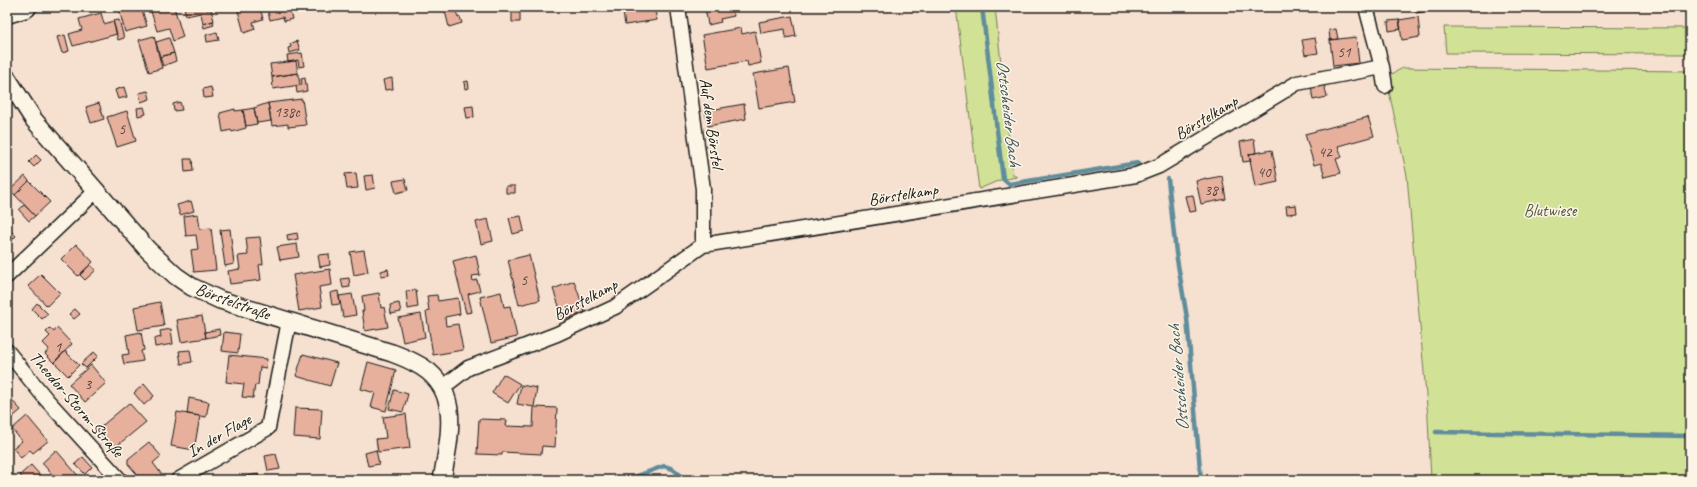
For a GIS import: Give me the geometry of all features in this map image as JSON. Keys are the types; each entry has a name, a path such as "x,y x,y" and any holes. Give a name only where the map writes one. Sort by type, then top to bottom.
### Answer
{"main road":[{"path":"7,12 26,7"}],"street":[{"name":"Auf dem Börstel","path":"678,7 703,189 703,245"},
{"path":"1366,7 1382,66 1385,86"},
{"name":"Börstelkamp","path":"442,388 468,368 557,334 615,307 703,245 1136,175 1159,166 1297,83 1382,66"},
{"name":"Börstelstraße","path":"7,78 34,120 162,264 176,276 220,300 392,353 416,363 430,372 442,388 450,408 451,427 442,480"},
{"path":"7,94 34,120"},
{"path":"7,276 96,191"},
{"name":"In der Flage","path":"178,480 268,428 289,321"},
{"name":"Theodor-Storm-Straße","path":"7,351 46,399 120,480"}],"green space":[{"path":"956,7 995,7 1013,175 1017,177 1000,180 979,189"},
{"path":"1444,27 1690,28 1690,54 1446,53"},
{"name":"Blutwiese","path":"1403,68 1690,71 1690,480 1431,480 1428,418 1407,176 1386,77"}],"building":[{"path":"127,7 141,7 147,26 125,32 119,9"},
{"path":"174,7 183,37 173,41 169,28 157,31 150,8"},
{"path":"184,7 207,7 207,10 211,9 214,21 203,24 201,13 186,16"},
{"path":"237,7 260,7 263,19 253,22 255,29 244,33"},
{"path":"289,7 292,19 284,21 283,17 270,20 267,8"},
{"path":"444,7 455,7 458,18 460,17 462,23 449,27"},
{"path":"622,7 654,7 657,20 625,25"},
{"path":"705,7 732,7 734,16 720,19 721,22 708,25"},
{"path":"1415,7 1429,7 1429,11 1416,13"},
{"path":"101,13 104,24 113,21 117,34 73,46 69,34 82,30 79,19"},
{"path":"512,13 520,13 520,22 512,22"},
{"path":"792,16 796,36 786,38 785,29 761,33 759,22"},
{"path":"1418,17 1420,37 1402,40 1399,20"},
{"path":"119,20 124,38 118,40 113,21"},
{"path":"1399,20 1401,29 1389,31 1388,21"},
{"path":"213,21 214,25 204,28 203,24"},
{"path":"741,28 742,34 755,31 761,63 748,66 747,61 708,68 702,35"},
{"path":"1336,29 1338,39 1330,40 1329,30"},
{"path":"217,32 219,40 207,42 206,35"},
{"path":"65,35 69,51 62,53 57,37"},
{"path":"154,36 162,68 149,72 139,40"},
{"path":"1356,37 1359,63 1333,66 1330,40"},
{"path":"169,38 174,53 160,57 156,42"},
{"path":"1315,38 1318,53 1305,55 1302,40"},
{"path":"297,41 300,50 289,53 288,48 291,47 290,44"},
{"path":"174,53 176,61 163,66 160,57"},
{"path":"302,53 304,66 299,67 298,60 288,62 287,55"},
{"path":"296,61 298,73 272,77 270,64"},
{"path":"789,68 795,102 759,108 753,74"},
{"path":"298,73 300,85 273,89 272,77"},
{"path":"305,78 307,91 297,93 296,86 302,85 301,79"},
{"path":"392,78 393,89 385,90 383,80"},
{"path":"468,81 469,88 465,89 464,82"},
{"path":"1324,84 1327,97 1313,100 1311,86"},
{"path":"124,87 127,97 118,99 115,90"},
{"path":"211,87 213,97 204,98 203,89"},
{"path":"148,91 150,99 141,102 139,93"},
{"path":"302,99 306,125 288,127 288,124 272,126 268,103"},
{"path":"180,102 182,110 174,111 173,104"},
{"path":"99,103 104,119 91,123 86,107"},
{"path":"268,103 271,121 257,123 254,108"},
{"path":"744,104 746,119 708,126 705,111"},
{"path":"473,106 474,117 467,118 465,107"},
{"path":"144,107 146,114 138,116 137,108"},
{"path":"254,108 257,124 246,126 243,110"},
{"path":"235,109 235,111 243,110 246,128 232,132 231,130 223,132 220,113"},
{"path":"127,111 136,141 117,147 107,117"},
{"path":"1368,117 1374,136 1338,146 1342,157 1336,159 1341,173 1325,177 1321,163 1314,165 1305,134"},
{"path":"1254,139 1256,153 1249,154 1251,161 1243,162 1240,142"},
{"path":"1272,150 1278,182 1255,187 1249,154"},
{"path":"36,155 41,160 34,167 29,162"},
{"path":"184,159 192,159 193,171 185,172"},
{"path":"356,173 358,188 347,189 345,174"},
{"path":"373,175 375,188 366,190 364,176"},
{"path":"25,176 29,181 15,195 10,190"},
{"path":"1222,176 1226,199 1201,204 1196,181"},
{"path":"405,179 408,190 396,193 393,181"},
{"path":"29,181 50,202 35,216 15,195"},
{"path":"506,186 515,186 515,193 506,193"},
{"path":"1193,195 1196,211 1189,212 1185,196"},
{"path":"191,201 194,211 180,215 177,205"},
{"path":"24,205 35,216 29,221 19,210"},
{"path":"1296,205 1297,213 1287,214 1286,206"},
{"path":"198,214 200,229 211,228 216,270 194,272 191,250 198,249 196,235 186,236 184,216"},
{"path":"521,216 524,231 513,234 509,218"},
{"path":"488,219 493,241 481,244 476,222"},
{"path":"7,227 16,236 7,245"},
{"path":"230,229 234,264 225,266 220,230"},
{"path":"297,233 298,239 288,241 287,235"},
{"path":"260,237 263,264 259,265 261,280 230,284 228,271 240,269 238,256 248,255 246,238"},
{"path":"76,244 93,262 78,276 61,259"},
{"path":"297,244 299,257 280,260 277,247"},
{"path":"364,250 368,272 354,275 350,252"},
{"path":"329,254 330,265 320,267 318,255"},
{"path":"476,255 480,275 472,276 473,281 477,280 480,291 468,294 472,312 466,313 453,261"},
{"path":"529,255 540,300 519,305 508,260"},
{"path":"90,265 96,270 85,280 80,275"},
{"path":"330,269 332,285 319,287 322,307 299,311 293,275"},
{"path":"388,269 389,275 381,276 381,271"},
{"path":"41,274 60,293 47,306 28,286"},
{"path":"349,278 350,287 343,288 341,279"},
{"path":"574,281 585,312 564,320 553,289"},
{"path":"416,290 418,307 408,309 406,291"},
{"path":"338,291 340,304 332,305 330,293"},
{"path":"501,292 504,307 510,306 517,337 491,343 480,297"},
{"path":"379,293 381,308 384,307 388,327 365,331 362,311 364,311 362,296"},
{"path":"352,294 356,315 343,317 339,296"},
{"path":"437,295 438,301 458,298 460,314 445,317 446,326 458,324 463,350 433,355 426,312 429,311 427,296"},
{"path":"160,302 164,326 138,330 134,307"},
{"path":"37,303 48,314 42,319 32,309"},
{"path":"399,303 401,312 391,314 390,305"},
{"path":"75,309 80,314 74,319 69,314"},
{"path":"421,314 425,337 403,342 398,318"},
{"path":"202,316 206,338 181,342 177,320"},
{"path":"50,328 54,332 57,328 72,344 54,363 45,354 49,349 43,343 50,336 46,332"},
{"path":"171,329 173,344 155,347 154,339 161,337 160,331"},
{"path":"219,329 220,335 206,338 205,332"},
{"path":"141,332 144,350 141,351 143,361 124,364 122,355 129,354 126,335"},
{"path":"224,332 240,334 238,353 222,351"},
{"path":"190,350 192,362 181,364 179,351"},
{"path":"65,351 79,365 68,376 54,362"},
{"path":"94,352 98,356 86,368 81,364"},
{"path":"303,354 337,363 330,386 296,376"},
{"path":"229,355 267,359 266,368 260,367 258,385 255,385 253,398 242,397 244,384 226,382"},
{"path":"368,362 396,370 386,411 371,407 375,393 361,389"},
{"path":"91,365 106,383 85,402 69,384"},
{"path":"503,374 520,384 508,403 492,393"},
{"path":"144,384 154,396 144,405 134,393"},
{"path":"521,385 537,388 534,407 517,404"},
{"path":"394,390 408,394 403,412 389,409"},
{"path":"7,395 21,410 7,422"},
{"path":"189,398 209,402 206,417 187,414"},
{"path":"129,403 146,422 113,449 97,430"},
{"path":"534,407 557,408 555,447 542,446 541,454 502,452 502,455 477,454 479,419 507,420 506,426 533,427"},
{"path":"295,408 322,409 320,439 293,437"},
{"path":"177,412 200,416 194,450 171,446"},
{"path":"406,414 410,448 378,452 376,439 386,438 383,417"},
{"path":"27,416 48,441 33,453 30,450 21,458 13,448 22,441 12,429"},
{"path":"149,442 161,456 153,463 162,475 156,480 142,480 128,464 128,459"},
{"path":"56,450 80,478 77,480 57,480 42,463"},
{"path":"376,450 379,464 368,466 365,453"},
{"path":"276,454 280,469 268,471 265,456"},
{"path":"83,457 92,467 85,474 75,464"},
{"path":"31,465 40,475 34,480 24,480 20,475"},
{"path":"258,474 259,480 243,480 242,477"}],"waterway":[{"name":"Ostscheider Bach","path":"982,7 1003,179 1009,184 1138,163"},
{"name":"Ostscheider Bach","path":"1168,179 1176,253 1187,318 1201,480"},
{"path":"1436,432 1690,436"},
{"path":"626,480 664,466 673,469 686,480"}]}
